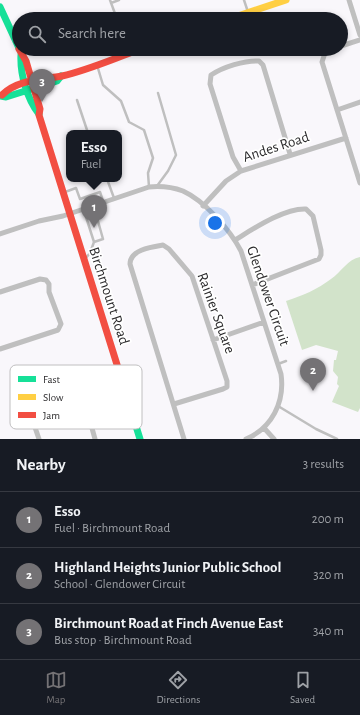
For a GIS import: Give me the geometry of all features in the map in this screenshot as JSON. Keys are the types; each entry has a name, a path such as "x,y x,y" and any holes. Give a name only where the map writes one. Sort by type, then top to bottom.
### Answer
{"main road":[{"path":"248,12 286,0"},
{"name":"Birchmount Road","path":"0,7 12,33"},
{"name":"Birchmount Road","path":"20,56 20,62 30,86 34,110 39,114 117,365"},
{"path":"1,95 4,90 30,86 53,75 61,76 120,56"},
{"name":"Birchmount Road","path":"137,429 140,439"}],"street":[{"path":"349,0 360,35"},
{"path":"348,44 360,40"},
{"path":"323,56 322,62 346,138 358,165 360,183"},
{"path":"241,171 233,157 210,84 211,75 220,70 251,60 259,60 263,65 290,154"},
{"path":"337,110 360,102"},
{"name":"Andes Road","path":"203,206 226,181 241,171 290,154 346,138"},
{"name":"Glendower Circuit","path":"0,234 69,214 149,187 157,186 182,191 203,206 220,222 235,240 252,285 278,364 282,388 278,406 272,419 264,428 246,439"},
{"path":"235,240 268,220 296,210 306,208 313,216 321,256 318,259 252,285"},
{"name":"Rainier Square","path":"174,404 227,387 228,381 192,276 169,249 163,245 134,253 131,256 130,267 184,439"},
{"path":"0,292 40,279 46,280 49,284 49,292 61,324 58,330 0,349"},
{"path":"214,340 264,322"},
{"path":"264,428 274,439"},
{"path":"36,429 39,439"},
{"path":"92,429 95,439"}],"lane":[{"path":"115,12 111,2 118,0"},
{"path":"244,0 248,12"},
{"path":"97,64 103,85 121,102 129,122 144,130 153,158 148,174 149,187"},
{"path":"157,186 168,171 176,155 158,94"},
{"path":"77,100 87,130"},
{"path":"108,182 114,198"},
{"path":"63,192 76,188 80,199 100,192 104,202"},
{"path":"88,208 90,216"},
{"path":"84,259 90,252 94,242 90,224 86,217 96,214 98,228 103,238 94,242"},
{"path":"278,364 286,361"},
{"path":"278,406 316,429 337,439"}],"green space":[{"path":"360,257 360,408 358,412 332,402 339,386 337,384 338,377 333,371 334,360 336,360 338,351 316,345 302,350 286,301 321,286 335,276 352,260"}],"traffic: fast":[{"path":"0,7 12,33"},
{"path":"21,56 25,86 31,101 39,114"},
{"path":"0,96 6,97 57,81 61,76"},
{"path":"137,429 140,439"}],"traffic: slow":[{"path":"250,12 286,0"}],"traffic: jam":[{"path":"23,56 26,61 40,109 39,115 117,365"},
{"path":"2,95 8,90 23,83 62,76 122,56"}],"place":[{"name":"Birchmount Road at Finch Avenue East","path":"42,102"},
{"name":"Esso","path":"94,228"},
{"name":"Highland Heights Junior Public School","path":"313,391"}]}
